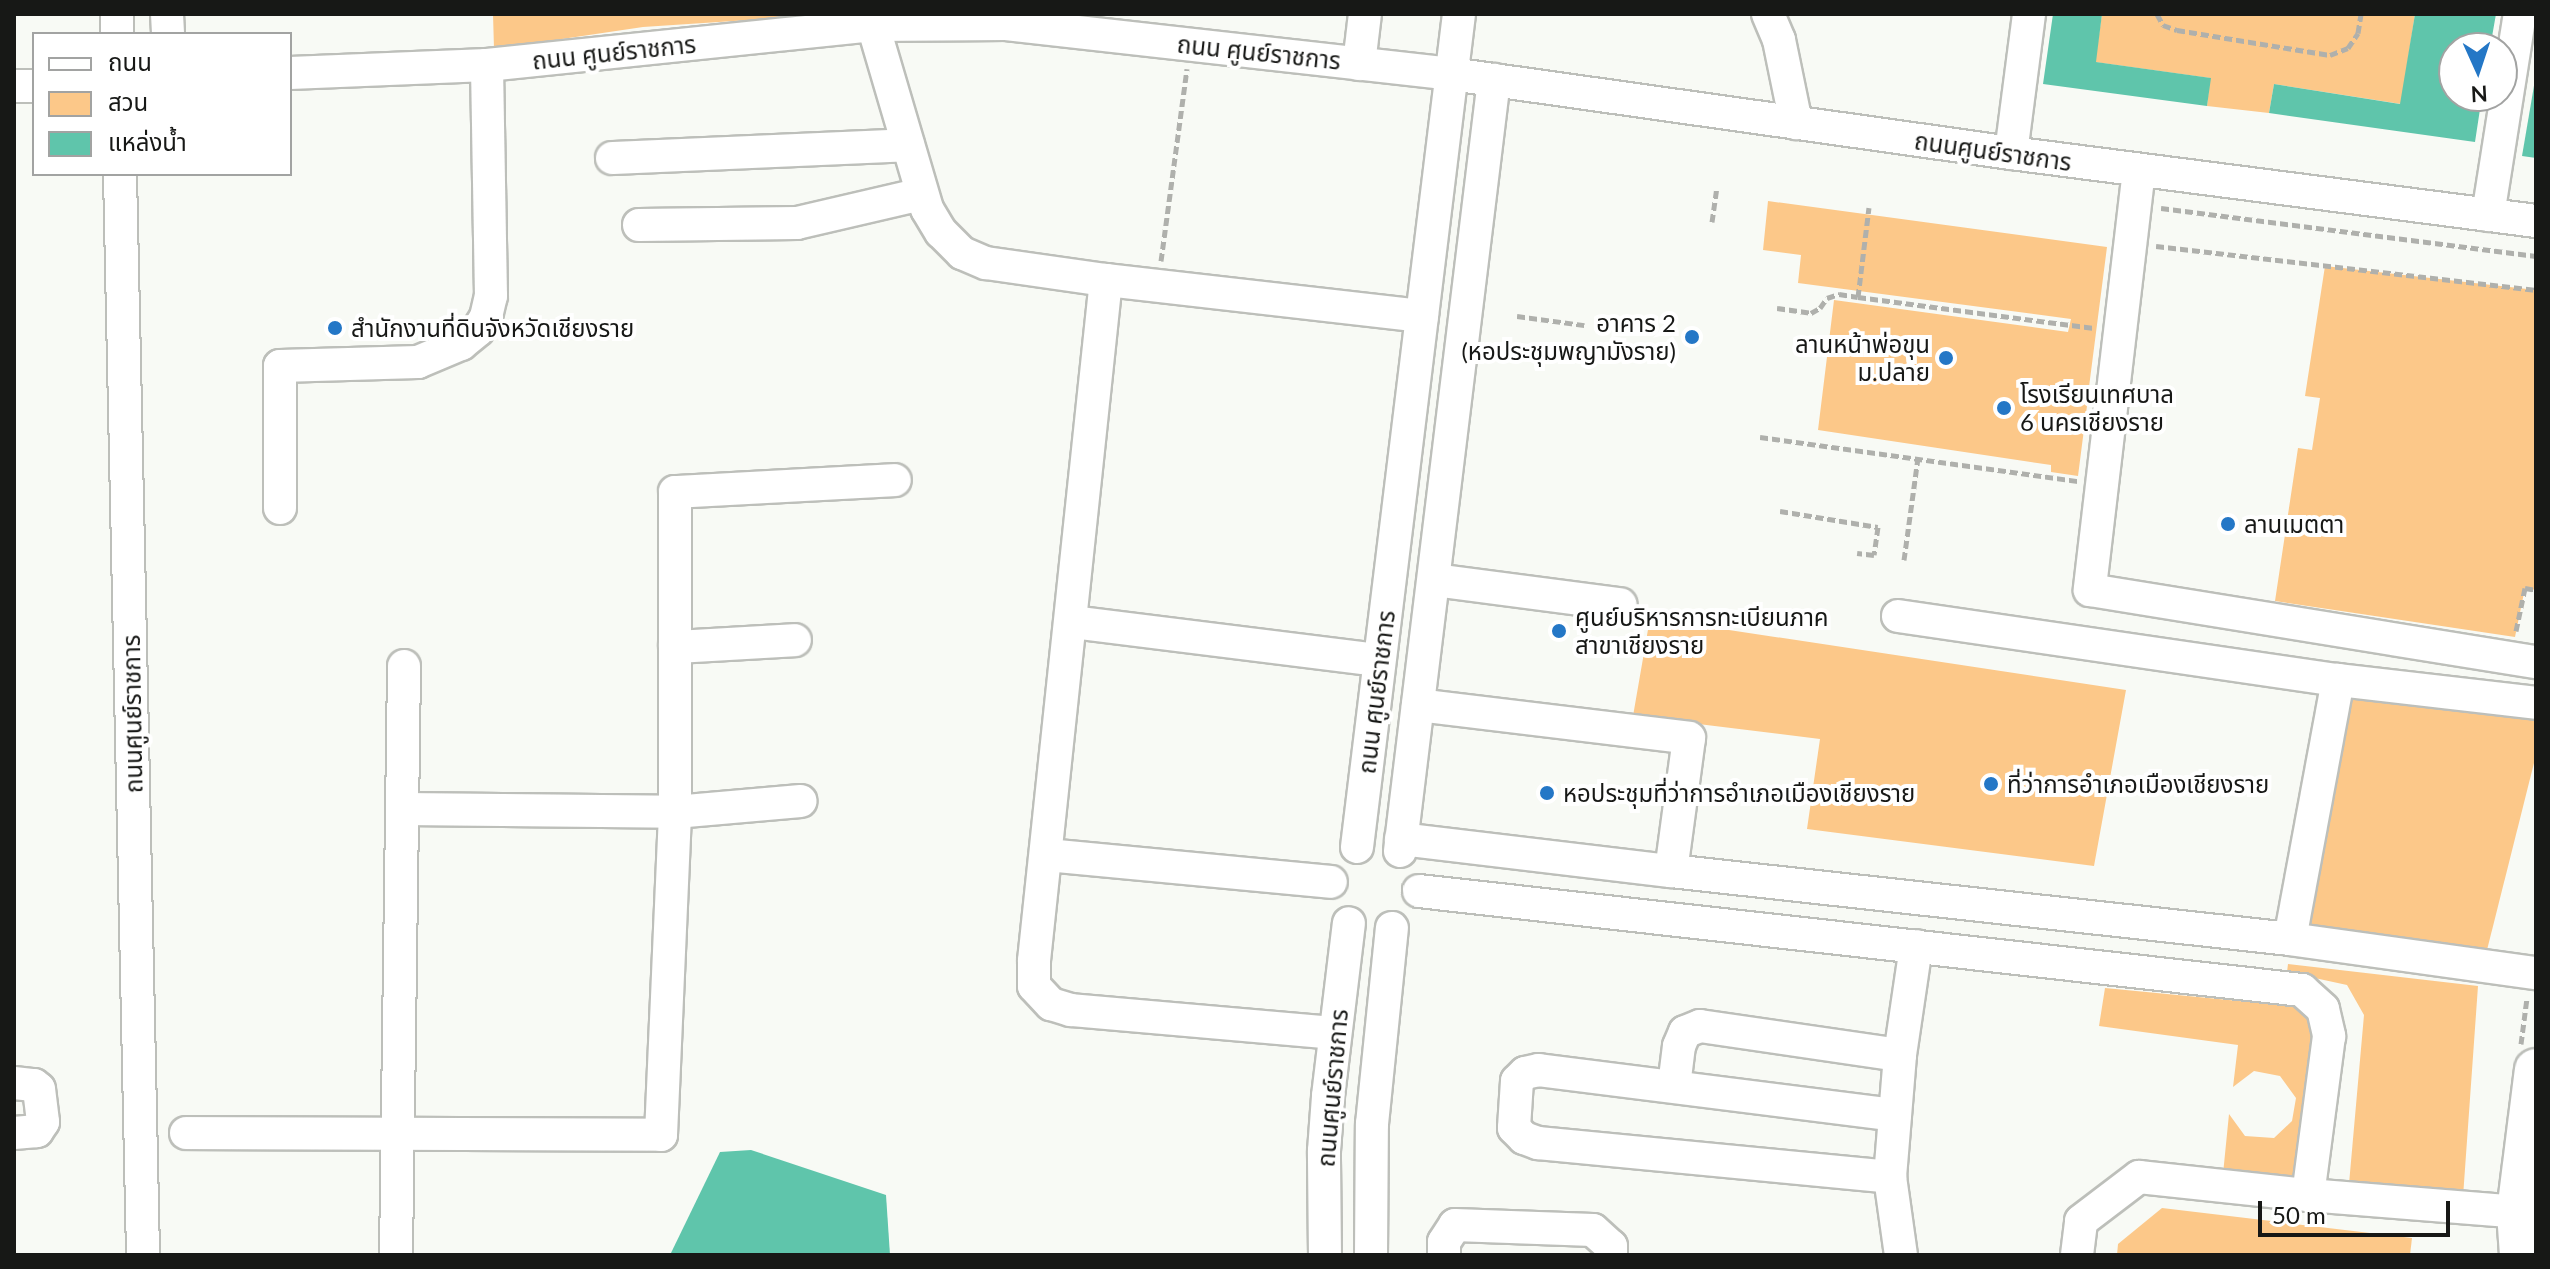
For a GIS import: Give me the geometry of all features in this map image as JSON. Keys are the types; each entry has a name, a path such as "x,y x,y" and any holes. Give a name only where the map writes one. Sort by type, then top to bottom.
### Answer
{"main road":[{"path":"2521,1255 2527,1224 2536,1070"}],"street":[{"path":"1344,14 1348,62"},
{"path":"1348,62 1365,14"},
{"path":"1451,74 1459,14"},
{"path":"1768,14 1779,40 1796,123"},
{"path":"2011,153 2029,14"},
{"path":"2488,215 2520,14"},
{"name":"ถนน ศูนย์ราชการ","path":"292,73 487,65 873,25 1006,24 1451,74 1357,847"},
{"path":"873,25 922,194 941,232 962,253 986,263 1106,280 1422,316"},
{"path":"280,508 280,366 418,362 461,344 478,330 486,317 491,296 487,65"},
{"name":"ถนนศูนย์ราชการ","path":"1451,74 2011,153 2536,221"},
{"name":"ถนน ศูนย์ราชการ","path":"1401,845 1494,80"},
{"path":"612,158 908,145"},
{"path":"2139,170 2090,590 2523,660"},
{"name":"ถนนศูนย์ราชการ","path":"120,176 143,1255"},
{"path":"639,225 797,223 922,194"},
{"path":"1106,280 1073,622 1034,961 1034,986 1051,1004 1071,1010 1334,1033"},
{"path":"186,1133 661,1135 675,812 675,492 895,480"},
{"path":"1434,580 1620,604"},
{"path":"1898,616 2338,680 2536,703"},
{"path":"1073,622 1363,658"},
{"path":"675,647 795,640"},
{"path":"396,1255 404,666"},
{"path":"2290,939 2338,680"},
{"path":"1418,705 1689,738 1671,871"},
{"path":"404,809 675,812 801,801"},
{"path":"1401,845 1415,869 1419,891 1410,914 1392,928 1362,930 1349,923 1338,912 1331,882 1344,855 1371,843 1401,845 1671,871 2290,939 2536,973"},
{"path":"1047,855 1331,882"},
{"path":"1419,891 2302,990 2323,1009 2329,1036 2308,1195"},
{"name":"ถนนศูนย์ราชการ","path":"1325,1255 1324,1151 1334,1033 1349,923"},
{"path":"1371,1255 1372,1124 1392,928"},
{"path":"1901,1255 1890,1177 1900,1055 1916,946"},
{"path":"1674,1086 1682,1038 1685,1032 1700,1026 1900,1055"},
{"path":"1890,1177 1538,1143 1524,1138 1514,1128 1517,1081 1525,1073 1539,1070 1895,1115"},
{"path":"14,1083 34,1085 39,1089 43,1122 37,1131 14,1133"},
{"path":"2077,1255 2081,1221 2139,1177 2308,1195 2527,1224"},
{"path":"1444,1255 1444,1242 1455,1225 1593,1230 1611,1246 1611,1255"}],"path":[{"path":"2157,14 2163,25 2177,30 2330,55 2348,48 2358,33 2361,14"},
{"path":"1158,286 1191,45"},
{"path":"1712,222 1717,187"},
{"path":"2152,207 2536,256"},
{"path":"1858,297 1869,208"},
{"path":"2150,245 2536,290"},
{"path":"1777,308 1811,313 1827,298 1839,294 2110,330"},
{"path":"1517,316 1584,325"},
{"path":"1760,437 2103,484"},
{"path":"1904,560 1918,458"},
{"path":"1780,511 1878,527 1874,555 1857,553"},
{"path":"2523,660 2525,588 2536,590"}],"green space":[{"path":"493,14 837,14 643,27 494,49"},
{"path":"2102,14 2415,14 2401,104 2274,84 2269,113 2207,106 2210,78 2095,62"},
{"path":"1768,201 2107,247 2089,387 2062,385 2061,395 2088,398 2078,476 2051,472 2051,465 1818,430 1834,300 2068,332 2071,319 1798,283 1801,255 1763,250"},
{"path":"2325,266 2536,290 2536,590 2525,588 2515,637 2275,601 2298,448 2312,450 2320,398 2305,396"},
{"path":"1650,618 2126,690 2094,866 1807,829 1820,739 1633,716"},
{"path":"2338,680 2536,703 2536,755 2483,966 2290,939"},
{"path":"2288,964 2478,986 2463,1197 2349,1184 2364,1015 2347,985 2287,972"},
{"path":"2105,988 2323,1009 2309,1181 2223,1174 2229,1114 2245,1136 2274,1138 2292,1121 2296,1098 2280,1076 2254,1071 2233,1087 2238,1045 2099,1026"},
{"path":"2162,1208 2412,1238 2410,1255 2117,1255 2118,1244"}],"water":[{"path":"2053,14 2102,14 2096,62 2211,78 2207,106 2043,84"},
{"path":"2415,14 2496,14 2493,32 2438,32 2438,112 2480,112 2475,142 2269,113 2274,84 2400,104"},
{"path":"2536,74 2536,158 2522,156"},
{"path":"751,1150 886,1195 890,1255 670,1255 720,1152"}],"place":[{"name":"สำนักงานที่ดินจังหวัดเชียงราย","path":"335,328"},
{"name":"อาคาร 2 (หอประชุมพญามังราย)","path":"1692,337"},
{"name":"ลานหน้าพ่อขุน ม.ปลาย","path":"1946,358"},
{"name":"โรงเรียนเทศบาล 6 นครเชียงราย","path":"2004,408"},
{"name":"ลานเมตตา","path":"2228,524"},
{"name":"ศูนย์บริหารการทะเบียนภาค สาขาเชียงราย","path":"1559,631"},
{"name":"ที่ว่าการอำเภอเมืองเชียงราย","path":"1991,784"},
{"name":"หอประชุมที่ว่าการอำเภอเมืองเชียงราย","path":"1547,793"}]}
